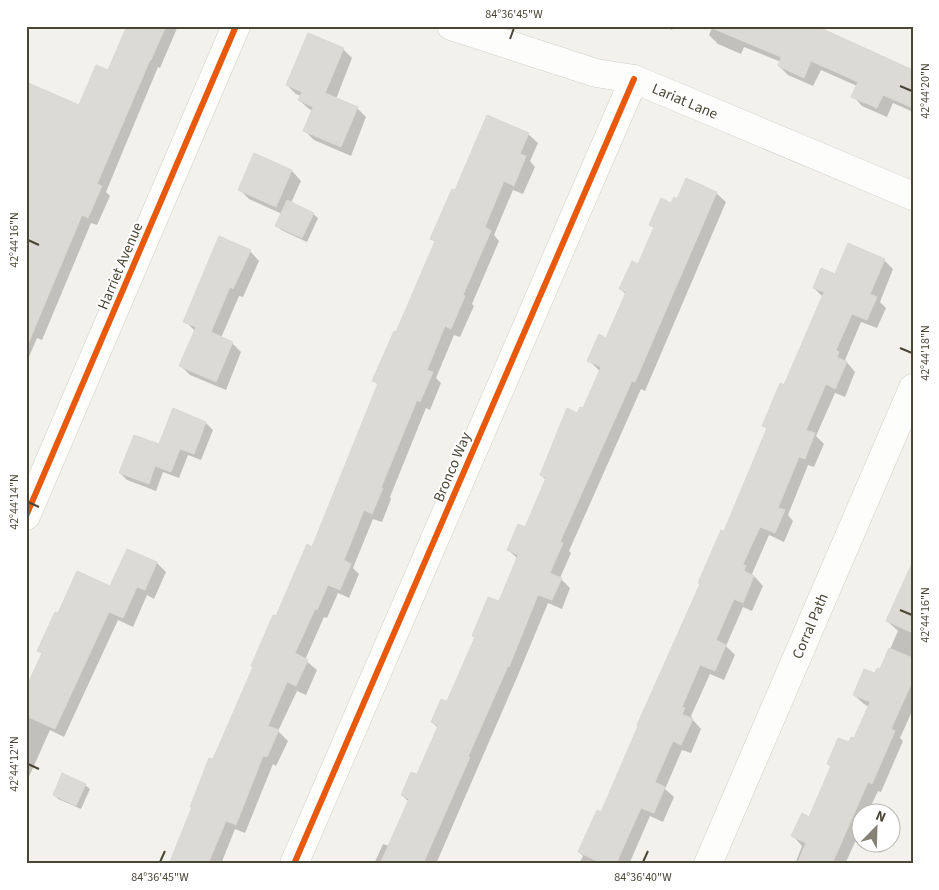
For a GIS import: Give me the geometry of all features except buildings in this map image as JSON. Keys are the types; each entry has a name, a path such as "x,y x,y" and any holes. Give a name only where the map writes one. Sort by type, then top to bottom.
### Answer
{"street":[{"name":"Harriet Avenue","path":"26,516 236,26"},
{"name":"Lariat Lane","path":"451,26 596,73 634,79 913,196"},
{"name":"Bronco Way","path":"294,864 634,79"},
{"name":"Corral Path","path":"708,864 913,388"}],"cycle path":[{"path":"26,516 236,26"},
{"path":"294,864 634,79"}]}
